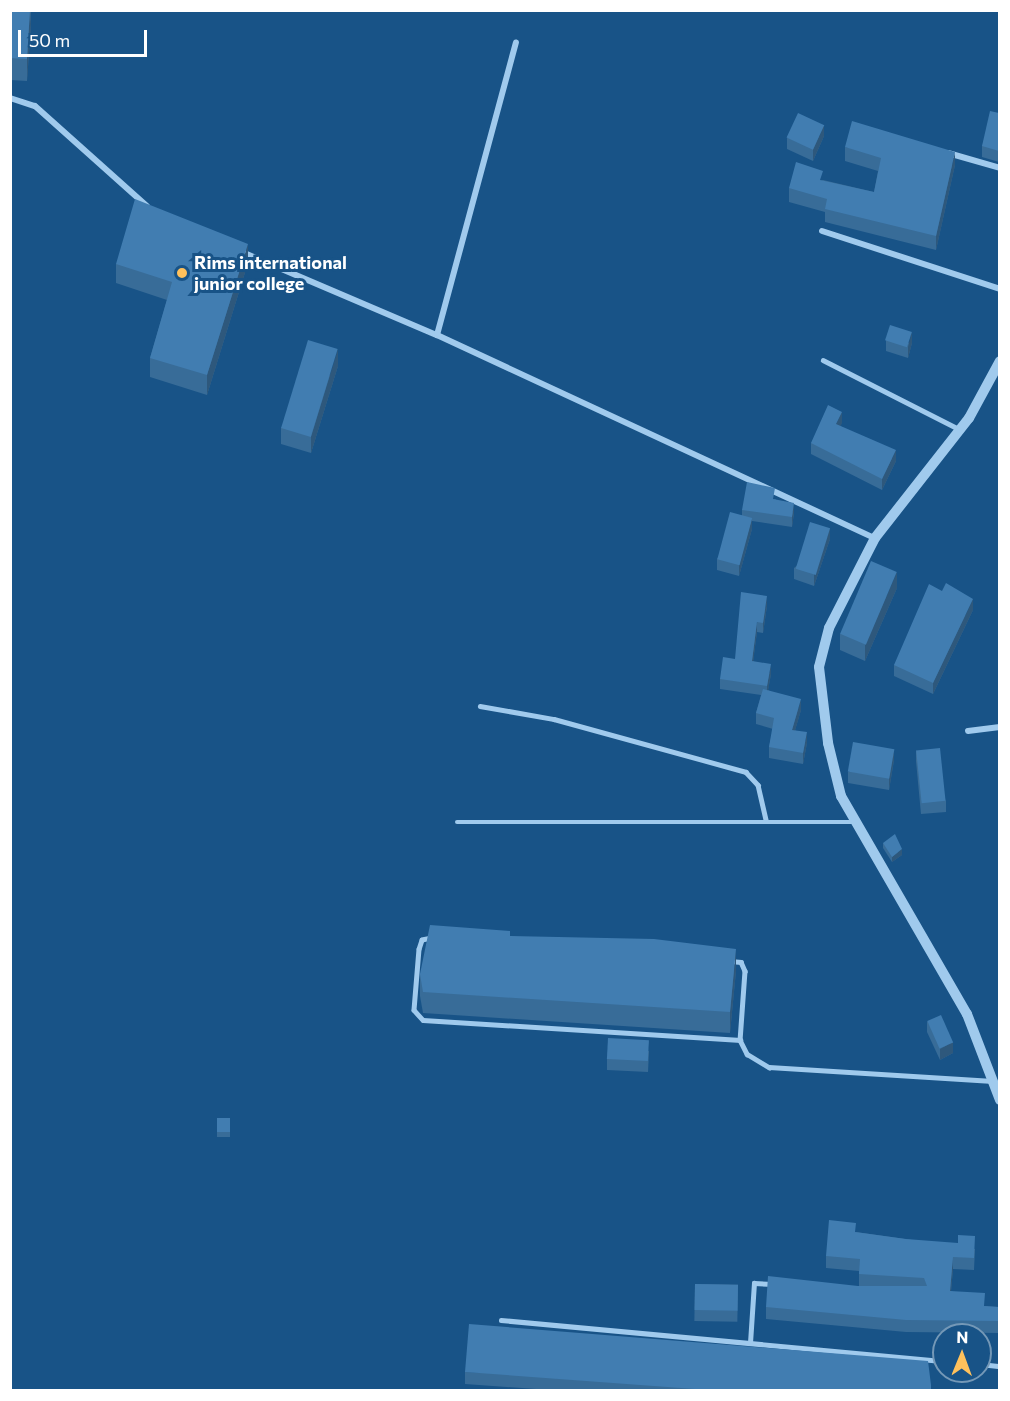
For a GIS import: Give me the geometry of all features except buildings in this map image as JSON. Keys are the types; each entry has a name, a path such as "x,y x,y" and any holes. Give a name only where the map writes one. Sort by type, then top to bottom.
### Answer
{"street":[{"path":"437,336 516,42"},
{"path":"10,98 35,106 95,165 156,212"},
{"path":"936,149 999,168"},
{"path":"822,231 999,290"},
{"path":"228,246 437,336 875,538"},
{"path":"999,361 959,429 875,538 829,628 819,667 835,777 855,822 944,969 993,1081 999,1100"},
{"path":"968,731 999,727"}],"lane":[{"path":"823,360 959,429"},
{"path":"480,706 554,719 746,772 758,785 766,820"},
{"path":"457,822 766,820 855,822"},
{"path":"440,939 424,938 420,944 414,1010 423,1020 740,1040"},
{"path":"724,960 741,962 745,971 740,1040 756,1062 776,1068 993,1081"},
{"path":"750,1343 754,1282 777,1284"},
{"path":"501,1320 932,1360"}],"place":[{"name":"Rims international junior college","path":"182,273"}]}
